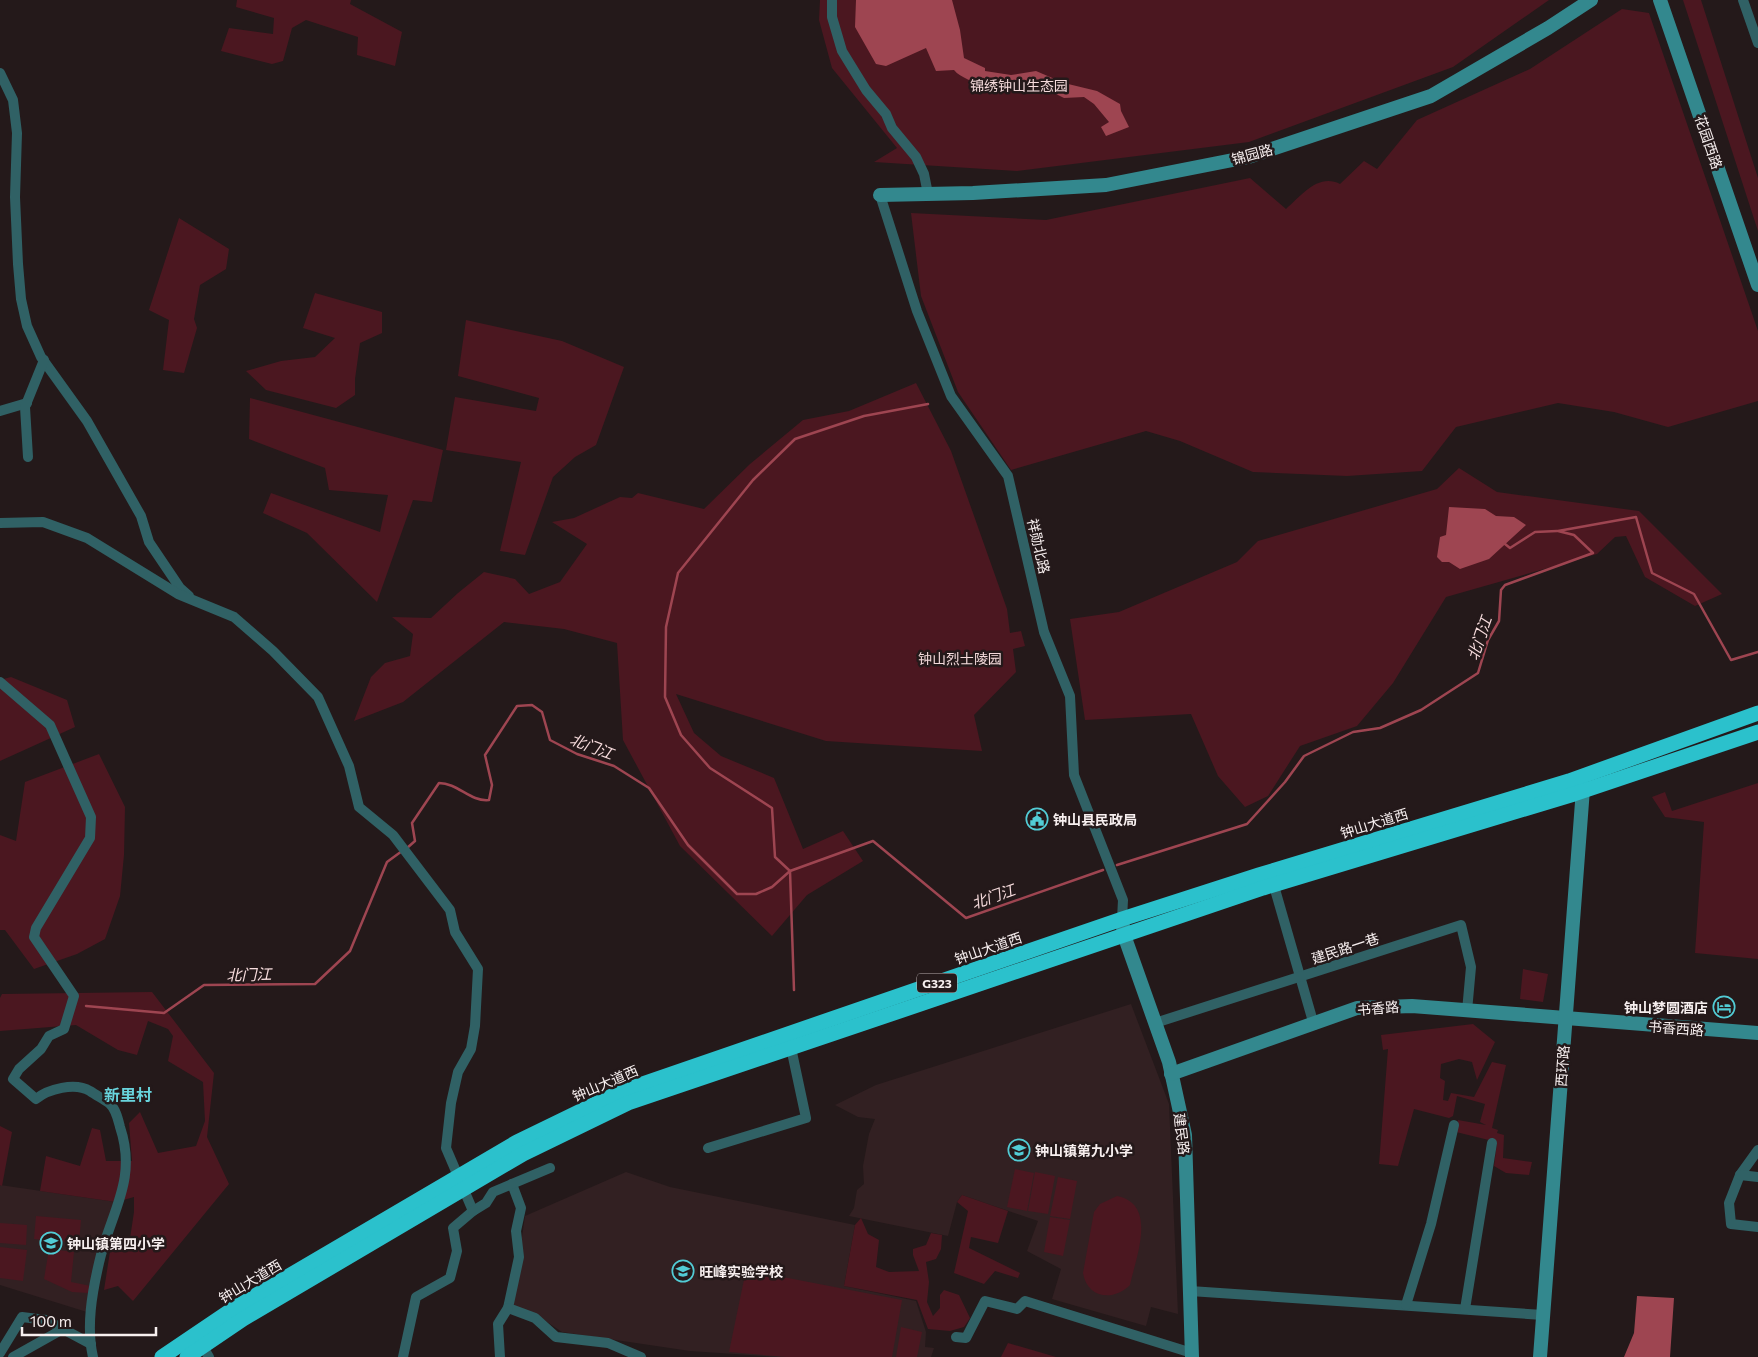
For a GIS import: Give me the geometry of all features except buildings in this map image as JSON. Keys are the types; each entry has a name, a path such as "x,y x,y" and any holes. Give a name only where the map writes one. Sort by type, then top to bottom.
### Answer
{"highway":[{"name":"钟山大道西","path":"1581,783 1758,713"},
{"name":"钟山大道西","path":"789,1041 1122,919 1272,878 1581,783 1758,732"},
{"name":"钟山大道西","path":"187,1357 203,1346 244,1302 462,1182 517,1142 622,1090 789,1041 1124,935 1272,878"},
{"name":"钟山大道西","path":"162,1357 203,1346"}],"street":[{"path":"832,0 832,17 842,51 866,90 886,114 892,128 916,157 924,174 928,194"},
{"name":"锦园路","path":"880,195 1106,185 1248,157 1431,96 1548,28 1591,0"},
{"name":"花园西路","path":"1660,0 1758,285"},
{"path":"1744,0 1758,43"},
{"path":"0,73 13,100 17,133 15,197 21,299 27,326 44,360 87,421 110,460 141,516 149,542 180,588 193,600"},
{"name":"祥勋北路","path":"880,195 917,311 951,396 1008,476 1044,632 1070,696 1074,775 1124,900 1122,919"},
{"path":"28,456 27,403 44,360"},
{"path":"0,411 27,403"},
{"path":"0,523 43,522 87,538 118,559 193,600 234,617 273,651 318,697 349,766 359,807 399,842 450,910 455,932 478,970 475,1026 471,1049 456,1079 451,1103 446,1148 473,1211"},
{"path":"0,682 50,725 92,817 90,838 36,928 34,938 74,996 64,1029 48,1036 41,1049 19,1069 13,1079 36,1099 55,1088 87,1090 110,1104 115,1111 124,1137 126,1178 99,1262 89,1324 93,1357"},
{"name":"西环路","path":"1540,1357 1581,783"},
{"path":"1272,878 1299,978 1314,1025"},
{"name":"建民路","path":"1122,919 1124,935 1171,1074 1185,1135 1192,1355"},
{"name":"建民路一巷","path":"1155,1023 1462,925 1471,967 1467,1010"},
{"name":"书香路","path":"1171,1074 1314,1025 1357,1008 1412,1006 1565,1019"},
{"name":"书香西路","path":"1565,1019 1758,1033"},
{"path":"708,1148 806,1118 789,1041"},
{"path":"1406,1305 1432,1224 1454,1125"},
{"path":"1465,1309 1492,1143"},
{"path":"1758,1150 1740,1175 1729,1203 1731,1224 1758,1227"},
{"path":"403,1357 416,1298 450,1278 457,1251 453,1228 486,1203 493,1192 550,1168"},
{"path":"1740,1175 1758,1177"},
{"path":"500,1357 498,1324 508,1308 518,1257 516,1231 521,1208 512,1184"},
{"path":"1190,1291 1543,1315"},
{"path":"956,1337 966,1338 985,1301 1017,1308 1025,1300 1192,1355"},
{"path":"508,1308 535,1318 556,1337 608,1344 641,1357"},
{"path":"0,1354 22,1317 46,1320 90,1344"},
{"path":"14,1357 63,1329"}],"shaded area":[{"path":"856,0 952,0 960,30 964,58 985,68 985,71 1011,75 1036,71 1064,83 1097,91 1120,104 1121,111 1129,127 1106,136 1101,127 1109,122 1094,104 1084,97 1064,98 1032,82 1003,90 983,89 954,70 936,71 926,48 886,66 876,64 855,27"},
{"path":"1449,507 1485,509 1496,516 1514,517 1526,525 1489,559 1460,569 1449,562 1442,562 1437,557 1440,537 1446,535"},
{"name":"钟山镇第九小学","path":"1131,1004 1169,1104 1178,1314 1151,1307 1146,1326 1052,1299 1061,1269 1027,1251 1038,1221 962,1195 957,1202 948,1236 849,1216 854,1208 857,1190 864,1184 863,1166 869,1134 875,1119 858,1117 835,1105 876,1085"},
{"name":"旺峰实验学校","path":"626,1172 670,1187 855,1225 844,1286 916,1301 926,1332 925,1347 934,1348 931,1357 777,1357 690,1351 562,1332 538,1316 512,1307 525,1216"},
{"name":"钟山镇第四小学","path":"0,1185 116,1202 87,1312 0,1285"},
{"path":"1637,1296 1674,1298 1670,1357 1624,1357 1634,1333"}],"green space":[{"path":"237,0 351,0 350,4 402,32 395,66 357,55 358,37 306,20 292,28 283,61 272,64 221,51 229,28 273,34 274,18 236,7"},
{"name":"锦绣钟山生态园","path":"820,0 1549,0 1453,67 1249,142 1017,171 874,162 897,148 832,68 819,20"},
{"path":"1683,0 1701,0 1758,178 1758,231"},
{"path":"1622,9 1649,13 1758,331 1758,401 1668,427 1614,412 1558,403 1456,427 1422,471 1347,476 1253,472 1180,441 1146,431 1011,470 958,392 921,296 911,213 1046,220 1250,178 1286,209 1304,192 1317,184 1324,181 1332,181 1340,184 1364,161 1377,169 1417,120 1530,69"},
{"path":"179,218 229,249 226,269 200,285 194,319 197,328 184,373 163,370 169,320 149,310"},
{"path":"315,293 382,312 382,333 360,343 355,379 355,395 336,408 266,390 246,371 281,361 315,357 335,338 303,328"},
{"path":"466,320 562,341 624,367 596,445 575,457 553,477 525,555 500,551 521,462 446,450 455,397 536,411 539,398 458,376"},
{"name":"钟山烈士陵园","path":"916,383 951,451 1007,609 1010,633 1021,631 1025,646 1013,649 1016,672 974,715 982,751 826,741 676,694 694,733 721,756 774,778 803,849 843,831 863,861 807,895 772,936 680,846 623,740 617,643 564,629 504,622 403,702 354,721 371,677 385,663 410,656 413,634 392,617 431,618 484,572 515,579 529,594 560,582 587,544 552,522 574,518 620,497 632,498 638,493 704,509 750,464 803,420 849,411"},
{"path":"250,398 443,450 432,502 413,500 377,602 307,533 263,513 271,493 380,532 388,495 329,490 325,468 249,439"},
{"path":"1459,468 1497,492 1639,511 1722,594 1695,606 1645,577 1626,536 1615,537 1597,554 1446,597 1393,683 1357,726 1300,746 1268,796 1245,807 1218,776 1191,714 1085,720 1070,619 1119,612 1237,562 1258,541 1437,489"},
{"path":"11,677 67,700 75,727 0,761 0,680"},
{"path":"99,754 125,807 124,855 120,896 105,939 77,954 34,969 5,930 0,930 0,835 16,841 25,782"},
{"path":"1758,783 1758,959 1695,953 1704,822 1665,817 1652,797 1665,792 1672,811"},
{"path":"1523,969 1548,974 1543,1002 1520,999"},
{"path":"152,992 214,1073 207,1137 229,1184 133,1301 118,1286 104,1290 111,1245 129,1245 134,1212 134,1197 116,1202 40,1191 46,1156 80,1166 92,1128 100,1130 106,1161 132,1161 129,1123 140,1112 158,1153 196,1146 205,1121 203,1082 168,1061 173,1036 168,1029 148,1021 137,1055 118,1050 76,1025 0,1031 0,998 2,994"},
{"path":"1473,1024 1495,1042 1477,1080 1472,1062 1459,1059 1441,1064 1440,1078 1445,1081 1443,1100 1448,1101 1451,1093 1474,1097 1492,1062 1506,1065 1492,1128 1498,1130 1497,1133 1504,1135 1503,1158 1532,1162 1529,1175 1506,1173 1494,1166 1497,1142 1456,1132 1458,1120 1486,1125 1480,1122 1485,1104 1457,1096 1453,1116 1449,1118 1414,1109 1398,1166 1379,1164 1388,1049 1383,1050 1381,1035"},
{"path":"0,1126 12,1132 2,1186 0,1185"},
{"path":"1015,1169 1034,1173 1027,1211 1007,1207"},
{"path":"1035,1172 1055,1176 1048,1214 1028,1211"},
{"path":"1058,1177 1077,1181 1070,1219 1050,1216"},
{"path":"962,1195 1008,1211 998,1243 971,1237 969,1248 1020,1273 1018,1278 995,1271 984,1284 954,1273 968,1211 957,1202"},
{"path":"1117,1196 1130,1201 1137,1209 1141,1220 1139,1247 1130,1285 1116,1294 1102,1295 1090,1288 1085,1281 1083,1273 1094,1212 1100,1204"},
{"path":"36,1216 81,1220 79,1243 34,1239"},
{"path":"1050,1217 1070,1220 1063,1256 1044,1252"},
{"path":"861,1218 868,1234 879,1240 876,1267 889,1272 919,1271 913,1255 913,1249 926,1245 931,1233 942,1235 941,1249 936,1259 926,1262 929,1282 927,1302 933,1316 940,1308 940,1295 944,1290 959,1295 970,1318 964,1327 950,1331 928,1329 917,1300 844,1286 855,1225"},
{"path":"0,1223 27,1225 26,1245 0,1243"},
{"path":"0,1247 27,1250 23,1281 0,1278"},
{"path":"49,1249 74,1252 71,1282 91,1286 88,1293 72,1292 44,1279"},
{"path":"746,1270 902,1300 892,1357 786,1357 729,1352"},
{"path":"901,1327 922,1332 917,1357 896,1357"},
{"path":"1008,1343 1056,1357 1001,1357"}],"waterway":[{"path":"794,990 790,871 775,857 772,808 710,768 681,735 665,697 666,627 678,573 753,480 795,439 864,416 928,404"},
{"name":"北门江","path":"1117,865 1247,824 1285,782 1304,756 1353,732 1380,728 1421,710 1478,673 1488,640 1499,621 1501,590 1505,585 1593,553 1574,535 1558,531 1636,517 1652,573 1694,594 1731,660 1758,652"},
{"path":"1505,544 1510,548 1535,532 1557,531"},
{"name":"北门江","path":"407,848 415,841 412,823 439,783 452,786 476,798 489,800 492,785 485,755 517,706 532,705 542,712 550,740 577,754 614,766 649,788 688,845 737,894 756,894 772,887 790,871 873,841 966,918 1103,870"},
{"name":"北门江","path":"86,1006 164,1013 204,985 315,984 350,951 387,862 402,851"}],"place":[{"name":"钟山县民政局","path":"1037,819"},
{"name":"钟山梦圆酒店","path":"1724,1007"},
{"name":"钟山镇第九小学","path":"1019,1150"},
{"name":"钟山镇第四小学","path":"51,1243"},
{"name":"旺峰实验学校","path":"683,1271"}],"district":[{"name":"新里村","path":"128,1094"}]}
